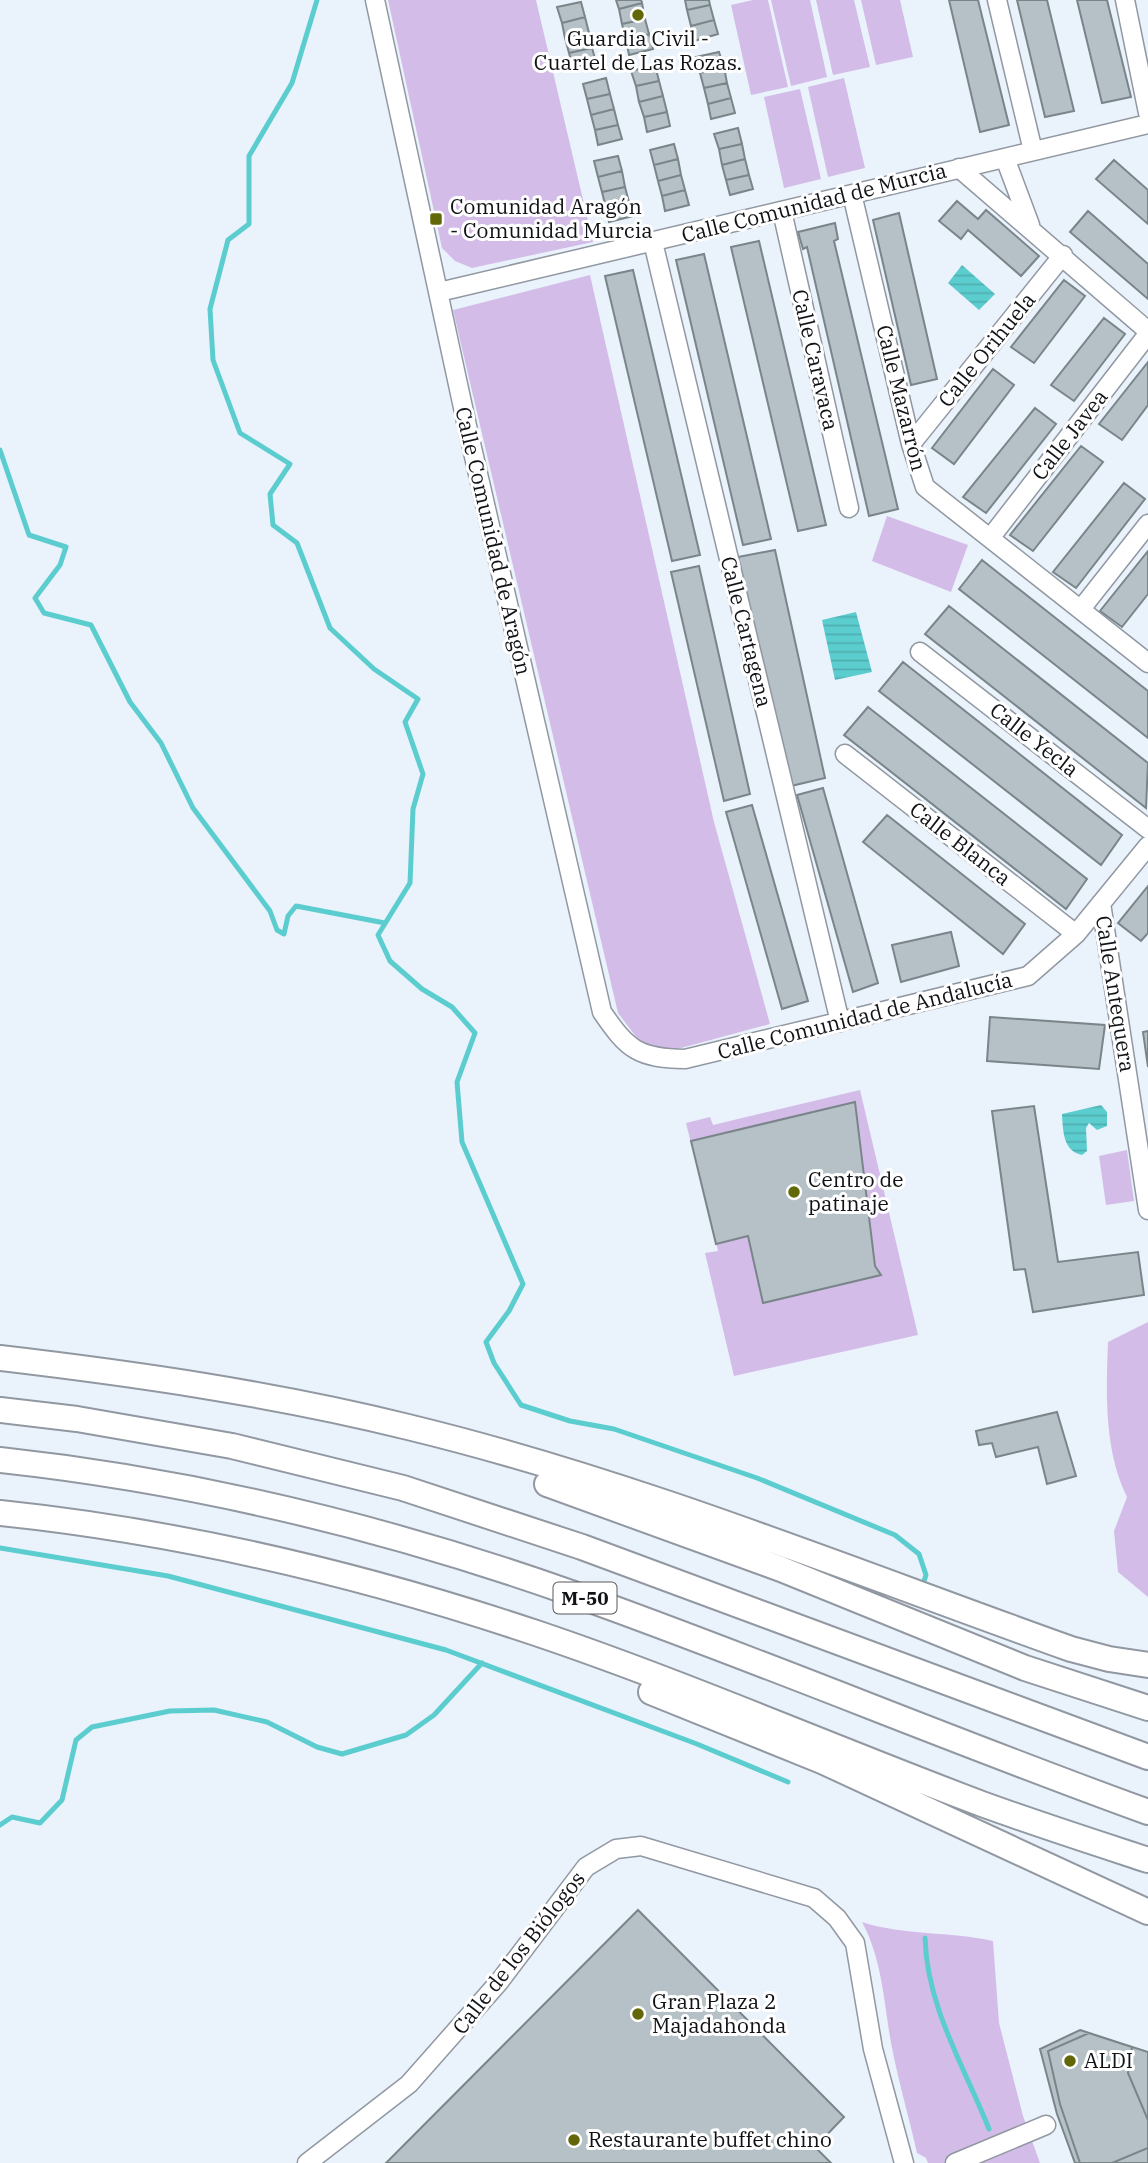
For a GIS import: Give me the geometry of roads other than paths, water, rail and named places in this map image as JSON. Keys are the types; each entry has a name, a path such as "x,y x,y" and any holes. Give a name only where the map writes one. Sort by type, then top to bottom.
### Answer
{"highway":[{"path":"0,1358 80,1367 241,1394 408,1427 522,1459 801,1548 1071,1649 1148,1665"},
{"path":"241,1394 411,1441 598,1501 781,1569 1025,1668 1148,1708"},
{"name":"M-50","path":"0,1410 77,1419 232,1446 403,1488 582,1547 1148,1757"},
{"name":"M-50","path":"0,1460 73,1468 226,1495 403,1541 569,1592 994,1757 1148,1812"},
{"path":"0,1513 213,1546 393,1591 534,1632 644,1671 984,1804 1148,1860"},
{"path":"393,1591 822,1761 1148,1912"}],"street":[{"name":"Calle Comunidad de Aragón","path":"375,0 550,797 603,1012 622,1040 652,1058"},
{"path":"997,0 1033,151"},
{"path":"1125,0 1148,113"},
{"name":"Calle Comunidad de Murcia","path":"439,292 1148,124"},
{"path":"1004,158 1031,228"},
{"path":"959,169 1063,255 1148,332"},
{"name":"Calle Mazarrón","path":"852,194 911,444 925,487 1148,663"},
{"name":"Calle Caravaca","path":"782,211 849,508"},
{"name":"Calle Cartagena","path":"653,242 840,1022"},
{"name":"Calle Orihuela","path":"911,444 1063,255"},
{"name":"Calle Javea","path":"991,537 1148,332"},
{"path":"1081,609 1148,524"},
{"name":"Calle Yecla","path":"920,652 1148,829"},
{"name":"Calle Blanca","path":"845,754 1076,934"},
{"name":"Calle Comunidad de Andalucía","path":"652,1058 684,1059 1028,976 1076,934 1148,846"},
{"name":"Calle Antequera","path":"1101,903 1148,1210"},
{"name":"Calle de los Biólogos","path":"307,2163 418,2075 499,1982 586,1867 616,1849 641,1846 814,1898 837,1918 855,1943 873,2049 904,2163"},
{"path":"955,2163 1046,2125"}],"water":[{"path":"962,265 995,294 979,310 948,283"},
{"path":"856,612 872,672 835,680 822,620"},
{"path":"1101,1105 1107,1112 1107,1126 1097,1130 1089,1123 1086,1128 1087,1151 1082,1155 1076,1153 1065,1139 1062,1114"}],"waterway":[{"path":"317,0 292,83 249,156 249,224 228,240 210,309 213,360 240,433 290,464 270,494 273,525 297,543 330,628 374,669 418,699 405,722 423,774 413,809 410,883 378,935 390,961 422,989 452,1007 475,1033 457,1082 462,1142 523,1284 509,1311 486,1342 494,1363 521,1405 570,1421 614,1429 757,1478 895,1535 919,1554 926,1575 924,1581"},
{"path":"0,450 29,535 66,547 60,565 35,598 44,613 91,625 130,702 161,743 193,808 270,911 277,930 284,934 288,916 296,906 385,923"},
{"path":"0,1548 168,1576 446,1650 697,1744 788,1782"},
{"path":"0,1825 12,1817 40,1823 62,1800 76,1740 92,1727 170,1711 214,1710 267,1722 317,1747 342,1754 406,1735 434,1715 482,1663"},
{"path":"925,1938 932,1988 948,2036 989,2129"}],"place":[{"name":"Guardia Civil - Cuartel de Las Rozas.","path":"638,15"},
{"name":"Comunidad Aragón - Comunidad Murcia","path":"436,219"},
{"name":"Centro de patinaje","path":"794,1192"},
{"name":"Gran Plaza 2 Majadahonda","path":"638,2014"},
{"name":"ALDI","path":"1070,2061"},
{"name":"Restaurante buffet chino","path":"574,2140"}]}
